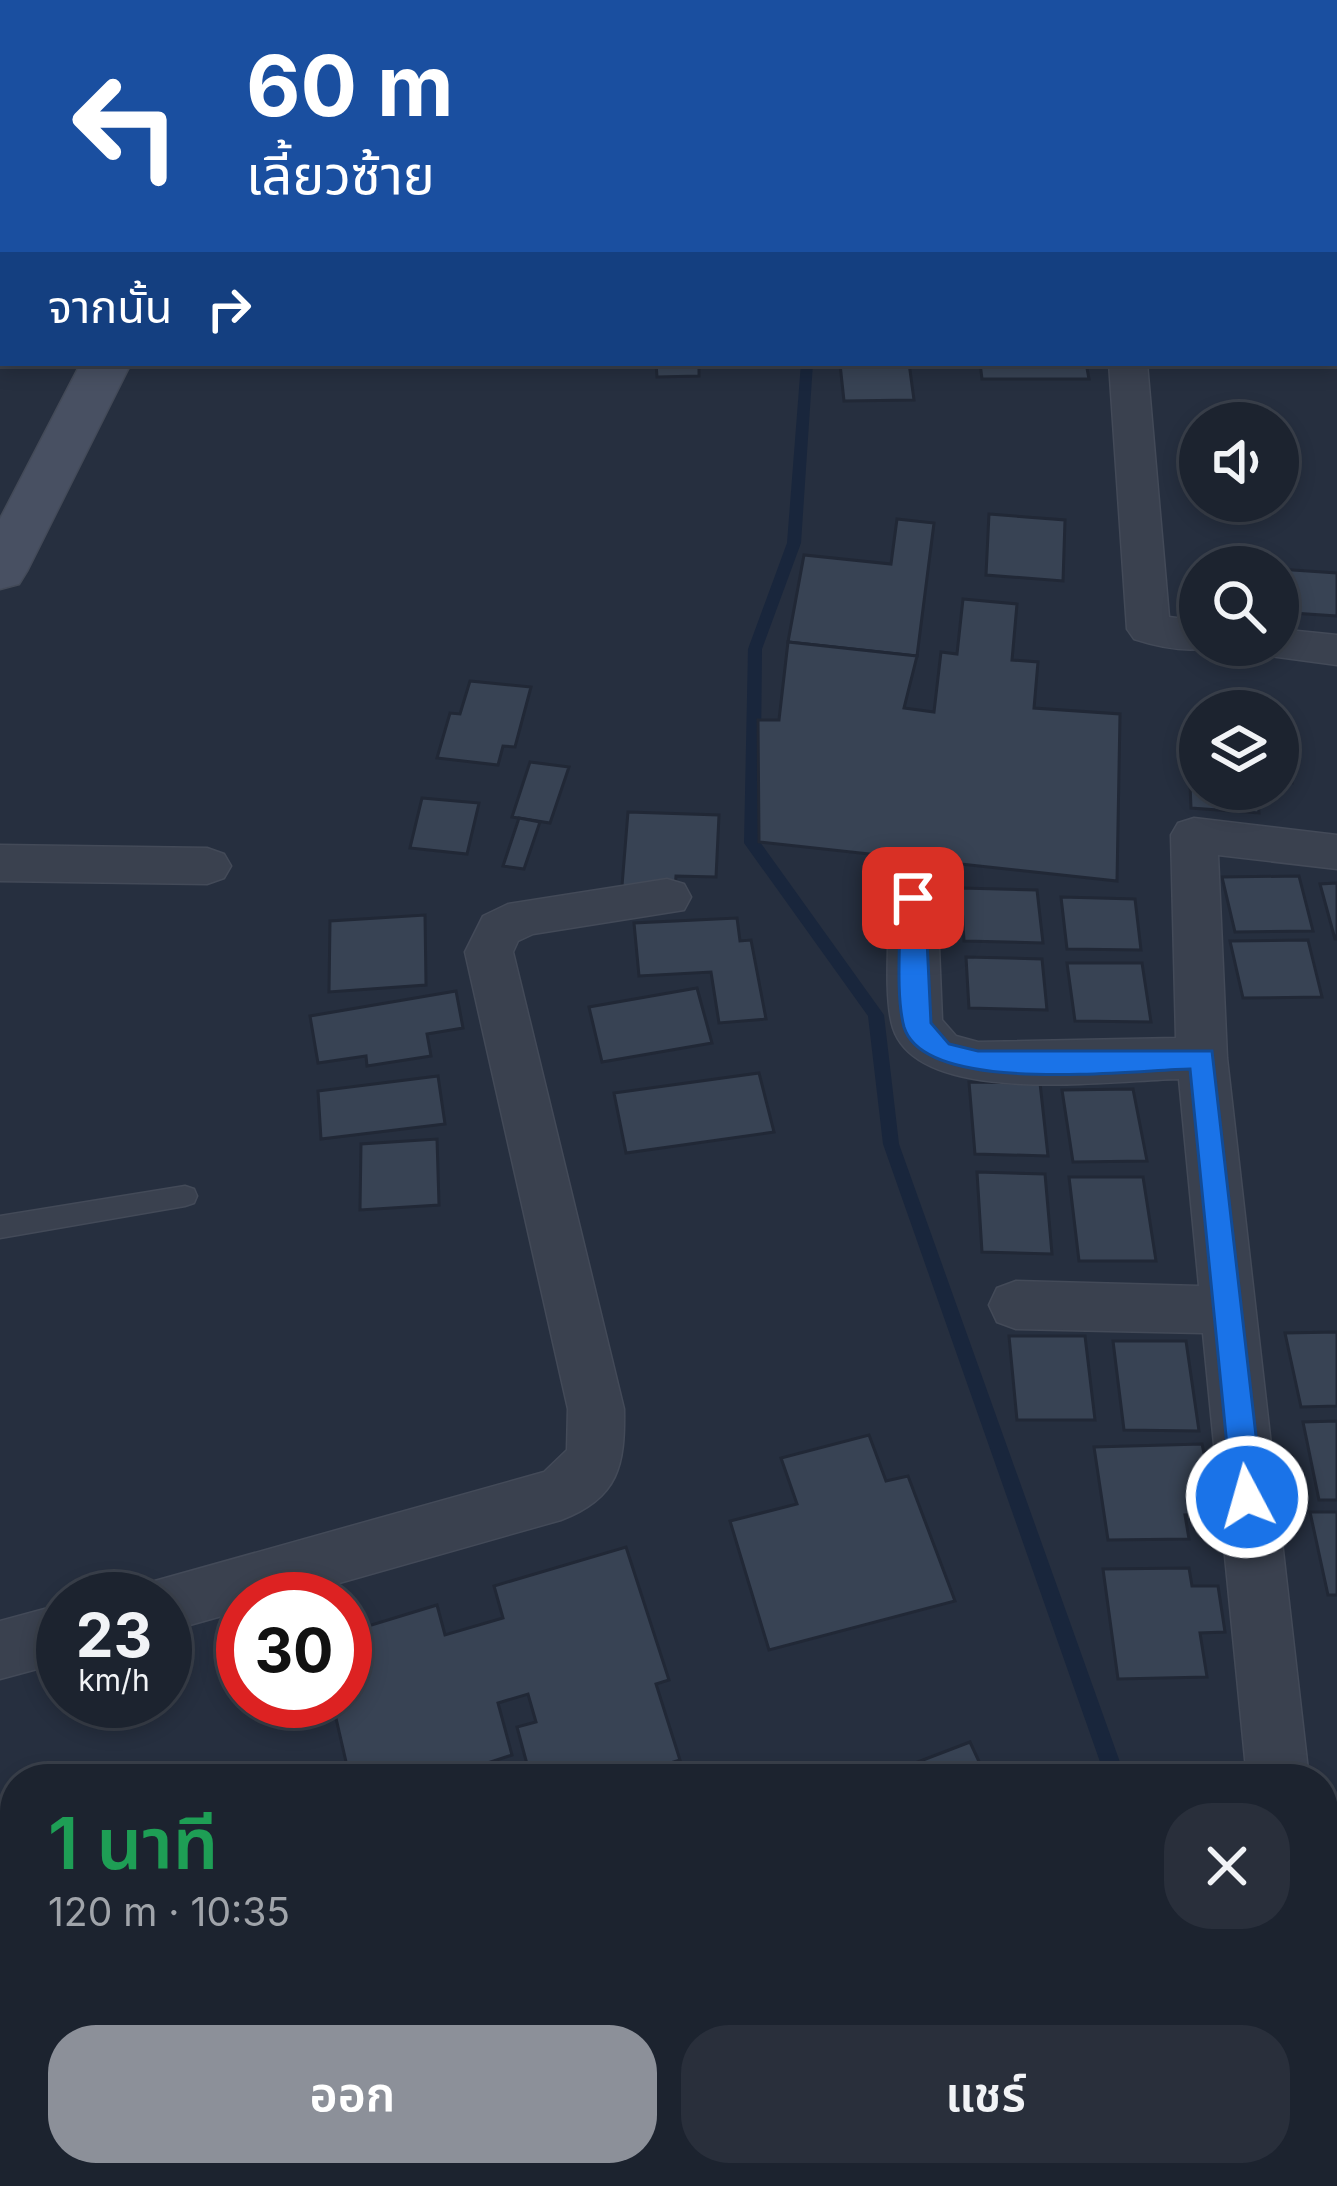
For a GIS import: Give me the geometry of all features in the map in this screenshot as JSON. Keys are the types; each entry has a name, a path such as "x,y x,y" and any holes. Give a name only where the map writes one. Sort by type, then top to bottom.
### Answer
{"street":[{"path":"0,571 104,366"},
{"path":"1128,366 1141,577 1149,629 1179,633"},
{"path":"1299,646 1337,650"},
{"path":"1276,1764 1202,1058 1194,835 1337,852"},
{"path":"0,863 207,866"},
{"path":"192,1596 561,1494 596,1461 596,1409 490,952 500,929 525,917 667,897"},
{"path":"913,898 917,1026 940,1052 978,1062 1202,1058"},
{"path":"1016,1306 1227,1310"},
{"path":"0,1650 36,1640"}],"lane":[{"path":"0,1227 184,1196"}],"building":[{"path":"656,366 699,366 699,376 657,377"},
{"path":"840,366 909,366 914,400 844,401"},
{"path":"980,366 1087,366 1089,379 982,379"},
{"path":"989,514 1065,520 1063,581 986,575"},
{"path":"897,519 934,523 917,656 788,642 804,555 891,564"},
{"path":"1299,570 1337,573 1337,616 1299,613"},
{"path":"963,599 1017,604 1012,660 1038,662 1034,708 1120,714 1117,881 759,842 758,720 779,720 788,642 917,656 904,708 934,712 941,652 957,654"},
{"path":"470,681 531,687 515,747 503,746 498,765 437,758 450,713 460,714"},
{"path":"530,762 569,767 550,823 512,817"},
{"path":"422,798 479,803 467,854 410,848"},
{"path":"628,812 719,815 716,877 676,876 675,888 622,886"},
{"path":"519,818 540,822 524,869 503,866"},
{"path":"1299,876 1313,931 1235,932 1222,877"},
{"path":"1337,883 1337,939 1335,939 1320,884"},
{"path":"961,888 1037,890 1043,943 964,941"},
{"path":"1061,897 1135,899 1141,950 1067,949"},
{"path":"425,915 426,985 329,992 330,921"},
{"path":"737,918 740,941 751,940 766,1019 719,1023 711,972 639,976 634,923"},
{"path":"1308,940 1322,997 1243,998 1230,941"},
{"path":"966,957 1042,959 1047,1010 969,1008"},
{"path":"1067,963 1142,963 1151,1022 1075,1021"},
{"path":"697,988 712,1043 602,1062 589,1007"},
{"path":"456,991 463,1028 427,1034 431,1056 367,1066 366,1056 318,1063 310,1016"},
{"path":"759,1073 774,1132 626,1153 614,1093"},
{"path":"438,1076 445,1124 321,1139 318,1091"},
{"path":"969,1082 1040,1083 1048,1156 975,1154"},
{"path":"1133,1089 1147,1161 1073,1162 1062,1090"},
{"path":"437,1139 439,1205 360,1210 361,1144"},
{"path":"977,1172 1045,1174 1052,1254 982,1252"},
{"path":"1069,1177 1143,1177 1156,1261 1079,1261"},
{"path":"1337,1332 1337,1406 1301,1407 1285,1333"},
{"path":"1009,1336 1085,1336 1095,1420 1017,1420"},
{"path":"1113,1341 1186,1341 1199,1431 1124,1430"},
{"path":"1337,1421 1337,1500 1319,1500 1303,1422"},
{"path":"869,1435 886,1481 908,1476 955,1601 769,1650 730,1521 797,1504 781,1458"},
{"path":"1202,1444 1217,1514 1185,1515 1189,1539 1108,1540 1094,1447"},
{"path":"1310,1512 1337,1512 1337,1595 1328,1595"},
{"path":"626,1547 669,1680 656,1684 680,1760 667,1764 527,1764 517,1727 536,1722 528,1694 498,1703 512,1755 485,1764 347,1764 338,1728 372,1728 372,1625 437,1605 445,1635 503,1618 494,1586"},
{"path":"1189,1568 1192,1586 1218,1586 1225,1632 1200,1633 1207,1677 1118,1679 1103,1569"},
{"path":"970,1742 980,1764 913,1764"}],"waterway":[{"path":"807,366 794,543 755,649 752,843 876,1015 891,1144 1111,1764"}],"route":[{"path":"913,898 917,1026 940,1052 978,1062 1202,1058 1247,1497"}]}
